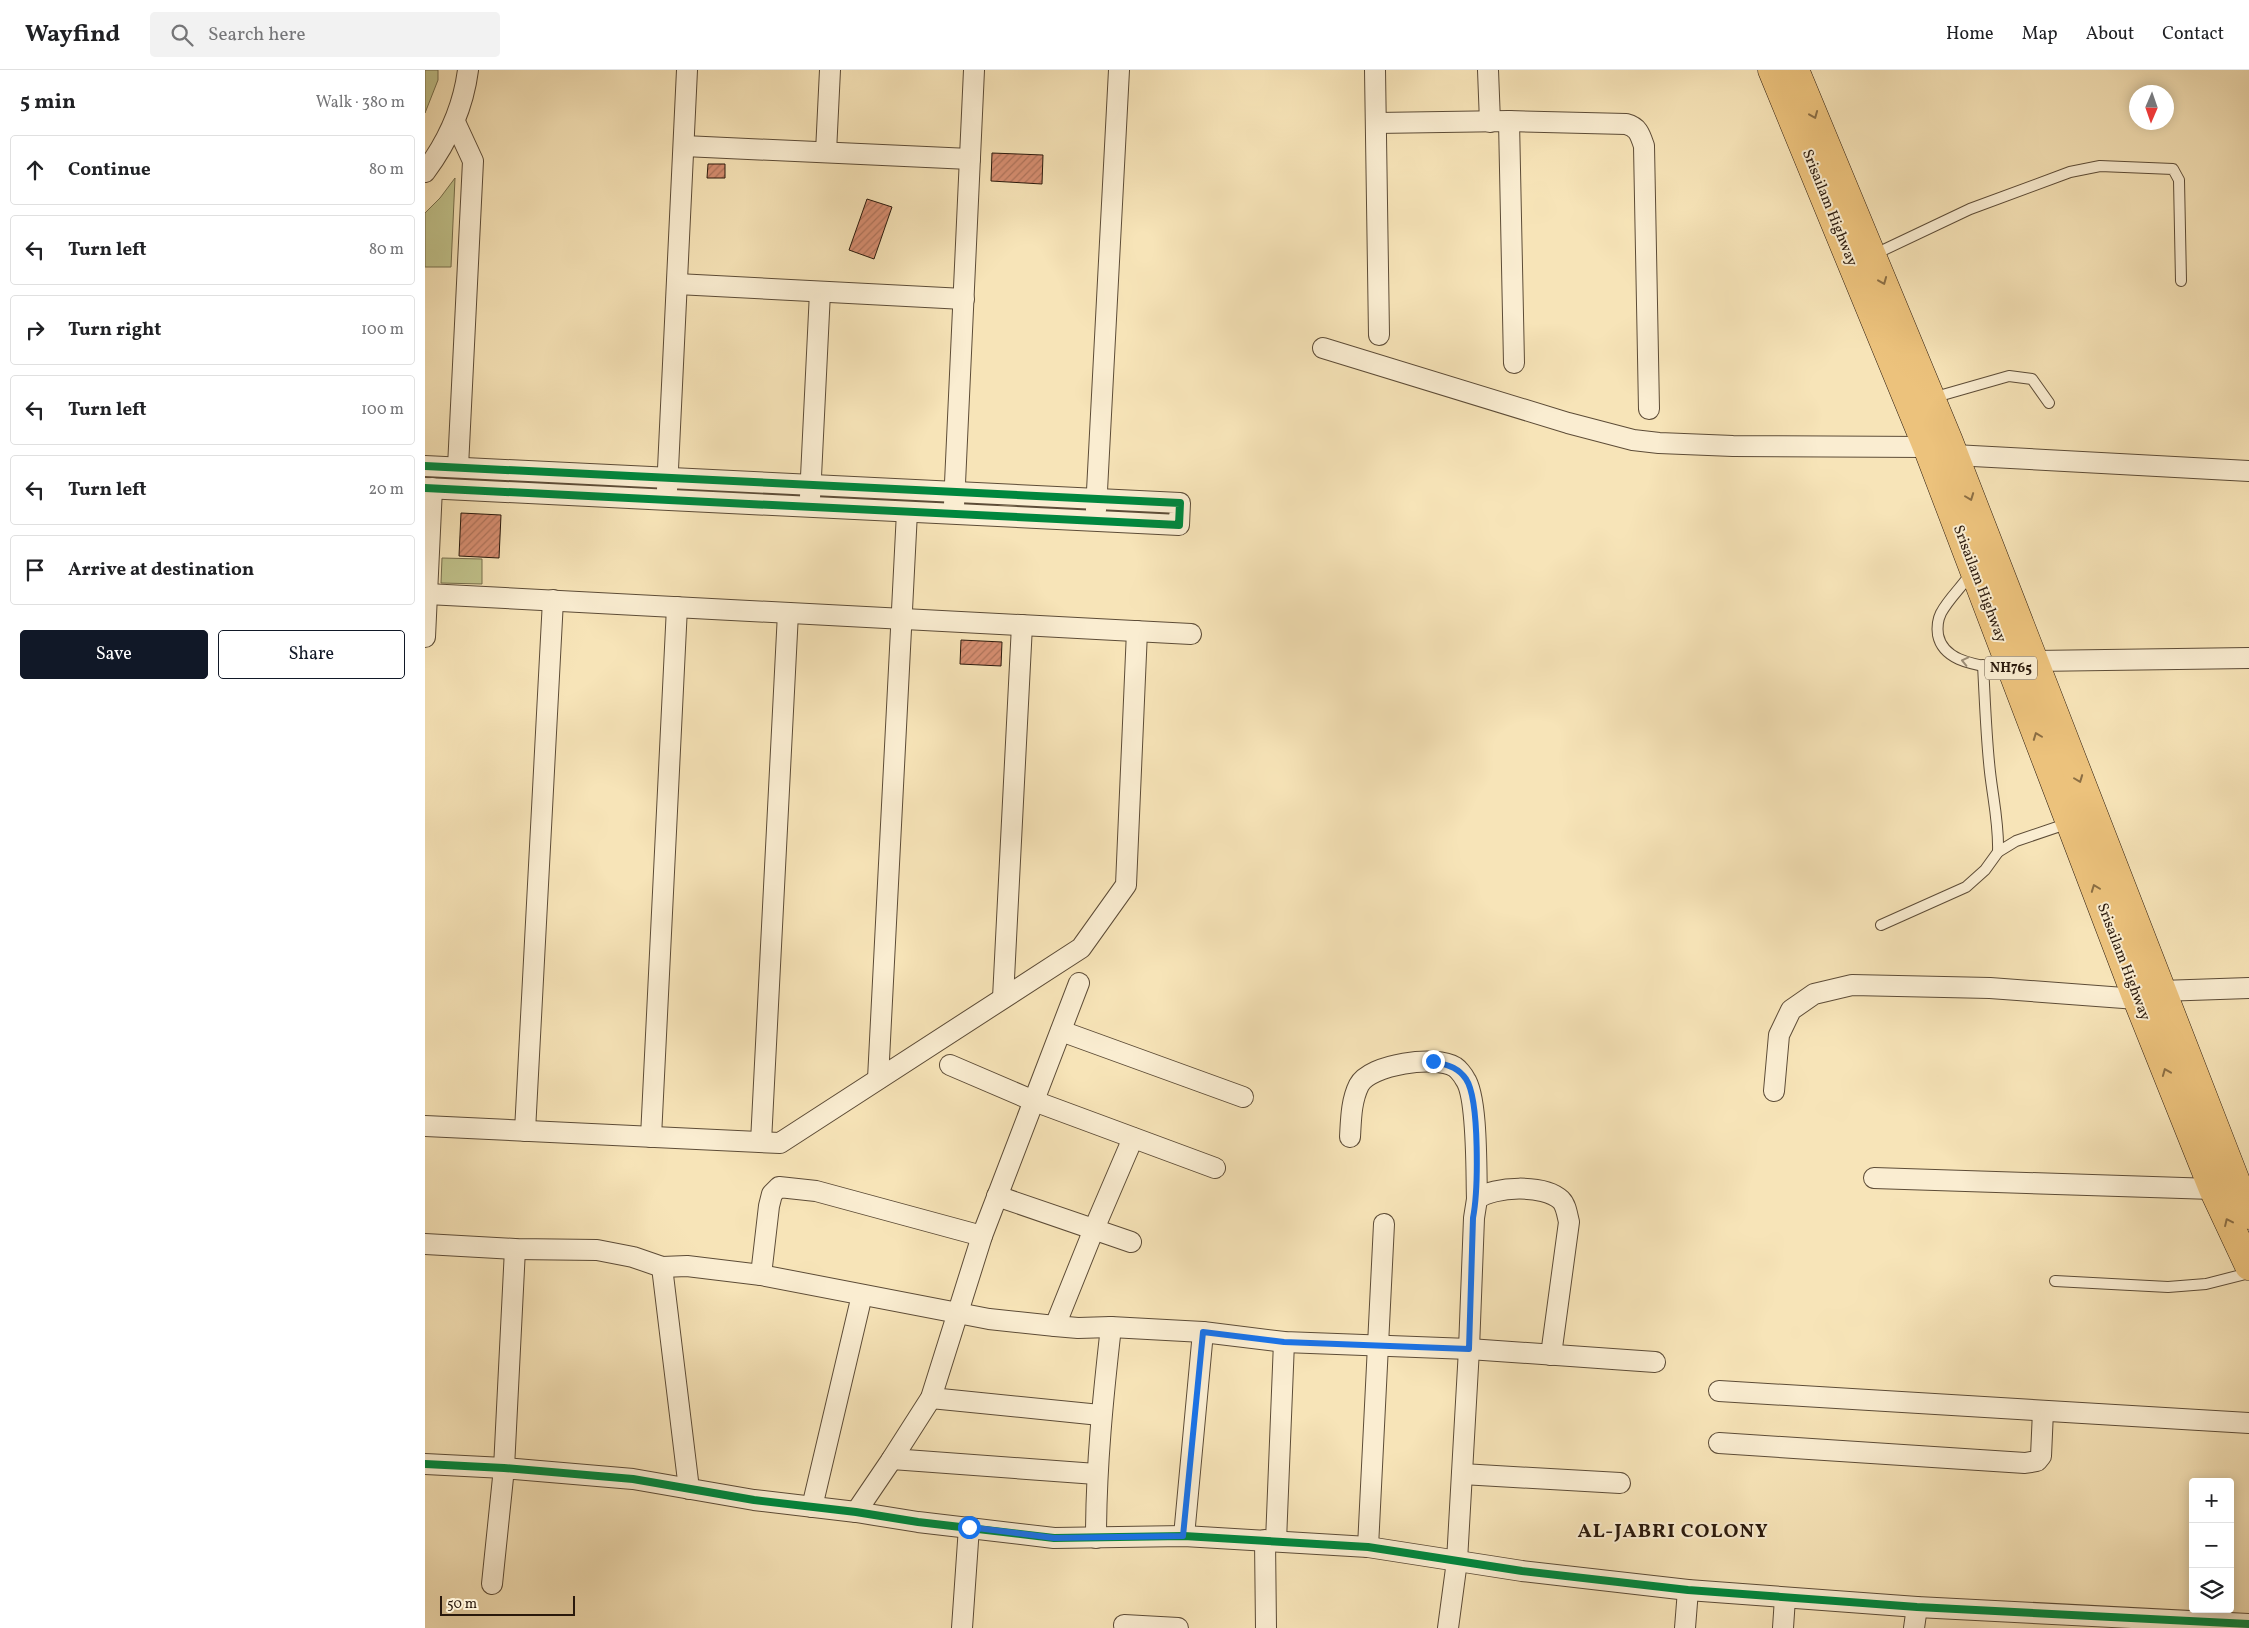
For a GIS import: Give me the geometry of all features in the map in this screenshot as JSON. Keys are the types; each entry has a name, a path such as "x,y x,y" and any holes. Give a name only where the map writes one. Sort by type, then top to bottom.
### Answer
{"highway":[{"name":"Srisailam Highway","path":"1772,70 1927,447 1974,568 2023,666 2149,995"},
{"name":"Srisailam Highway","path":"1795,70 1954,455 2023,666 2070,823 2149,995 2233,1189 2249,1215"},
{"name":"Srisailam Highway","path":"2233,1189 2249,1266"}],"street":[{"path":"425,172 440,152 455,122 466,90 468,70"},
{"path":"667,500 687,70"},
{"path":"827,152 830,70"},
{"path":"954,514 974,70"},
{"path":"1095,521 1119,70"},
{"path":"1375,70 1379,335"},
{"path":"1488,70 1499,122 1514,363"},
{"path":"455,122 473,161 458,467"},
{"path":"1376,123 1626,124 1633,126 1639,132 1644,146 1649,409"},
{"path":"684,146 970,159"},
{"path":"677,284 963,299"},
{"path":"810,507 820,292"},
{"path":"1323,348 1568,423 1633,440 1733,446 1927,447"},
{"path":"1954,455 2249,471"},
{"path":"425,466 1180,503 1179,525 429,488 425,636"},
{"path":"878,1079 907,512"},
{"path":"427,594 1191,634"},
{"path":"525,1131 553,600"},
{"path":"651,1137 677,607"},
{"path":"761,1142 788,613"},
{"path":"1003,998 1022,625"},
{"path":"425,1126 780,1142 1081,948 1126,886 1137,631"},
{"path":"2023,666 2249,658"},
{"path":"856,1512 931,1398 982,1236 1079,983"},
{"path":"1774,1091 1779,1035 1791,1010 1814,994 1851,985 1990,988 2149,995 2249,988"},
{"path":"1061,1032 1243,1097"},
{"path":"1350,1137 1353,1104 1360,1083 1373,1073 1397,1065 1433,1061 1455,1067 1467,1080 1474,1112 1477,1199 1473,1218 1469,1349 1457,1561 1448,1628"},
{"path":"950,1065 1034,1101 1215,1168"},
{"path":"1055,1326 1093,1229 1133,1138"},
{"path":"1874,1178 2233,1189"},
{"path":"761,1275 769,1206 772,1194 779,1188 816,1192 982,1236"},
{"path":"1477,1199 1484,1194 1500,1189 1527,1189 1551,1194 1560,1199 1565,1207 1569,1222 1551,1355"},
{"path":"997,1196 1131,1242"},
{"path":"1368,1547 1384,1224"},
{"path":"425,1244 515,1249 597,1250 633,1257 662,1267 687,1266 761,1275 861,1296 989,1319 1055,1326 1203,1332 1284,1342 1469,1349 1655,1362"},
{"path":"492,1584 504,1468 515,1249"},
{"path":"662,1267 689,1489"},
{"path":"812,1507 861,1296"},
{"path":"1096,1538 1096,1474 1111,1327"},
{"path":"1183,1536 1203,1332"},
{"path":"1266,1628 1284,1342"},
{"path":"1719,1391 2249,1423"},
{"path":"931,1398 1101,1415"},
{"path":"1719,1443 2025,1463 2037,1461 2041,1456 2043,1411"},
{"path":"892,1459 1096,1474"},
{"path":"425,1464 504,1468 633,1479 689,1489 918,1522 1054,1538 1183,1536 1368,1547 1522,1571 1688,1590 1917,1607 2249,1624"},
{"path":"1462,1474 1620,1483"},
{"path":"963,1628 969,1527"},
{"path":"1685,1628 1688,1590"},
{"path":"1783,1628 1785,1598"},
{"path":"1914,1628 1917,1607"},
{"path":"1124,1625 1178,1628"}],"lane":[{"path":"1872,255 1971,209 2070,172 2100,166 2173,169 2179,180 2181,281"},
{"path":"1931,398 2009,376 2032,379 2049,404"},
{"path":"1974,568 1939,616 1937,630 1940,643 1956,659 1983,665 2023,666"},
{"path":"1983,665 1990,774 1997,814 1998,852"},
{"path":"1881,925 1966,887 1985,870 1998,852 2017,841 2070,823"},
{"path":"2055,1280 2168,1287 2206,1284 2249,1273"}],"green space":[{"path":"425,70 438,70 438,80 425,113"},
{"path":"455,178 451,267 425,267 425,213 440,198"},
{"path":"442,558 482,559 482,584 441,583"}],"building":[{"path":"992,153 1043,155 1042,184 991,181"},
{"path":"708,164 725,164 725,178 707,178"},
{"path":"867,199 892,207 874,259 849,250"},
{"path":"461,513 501,515 499,558 459,556"},
{"path":"961,640 1002,642 1001,666 960,664"}],"cycle path":[{"path":"425,466 1180,503 1179,525 425,488"},
{"path":"425,1464 504,1468 633,1479 754,1500 1054,1538 1184,1536 1368,1547 1522,1571 1688,1590 1917,1607 2249,1624"}],"district":[{"name":"AL-JABRI COLONY","path":"1673,1532"}],"route":[{"path":"969,1527 1054,1538 1183,1536 1203,1332 1284,1342 1469,1349 1473,1218 1477,1199 1474,1112 1467,1080 1455,1067 1433,1061"}]}
